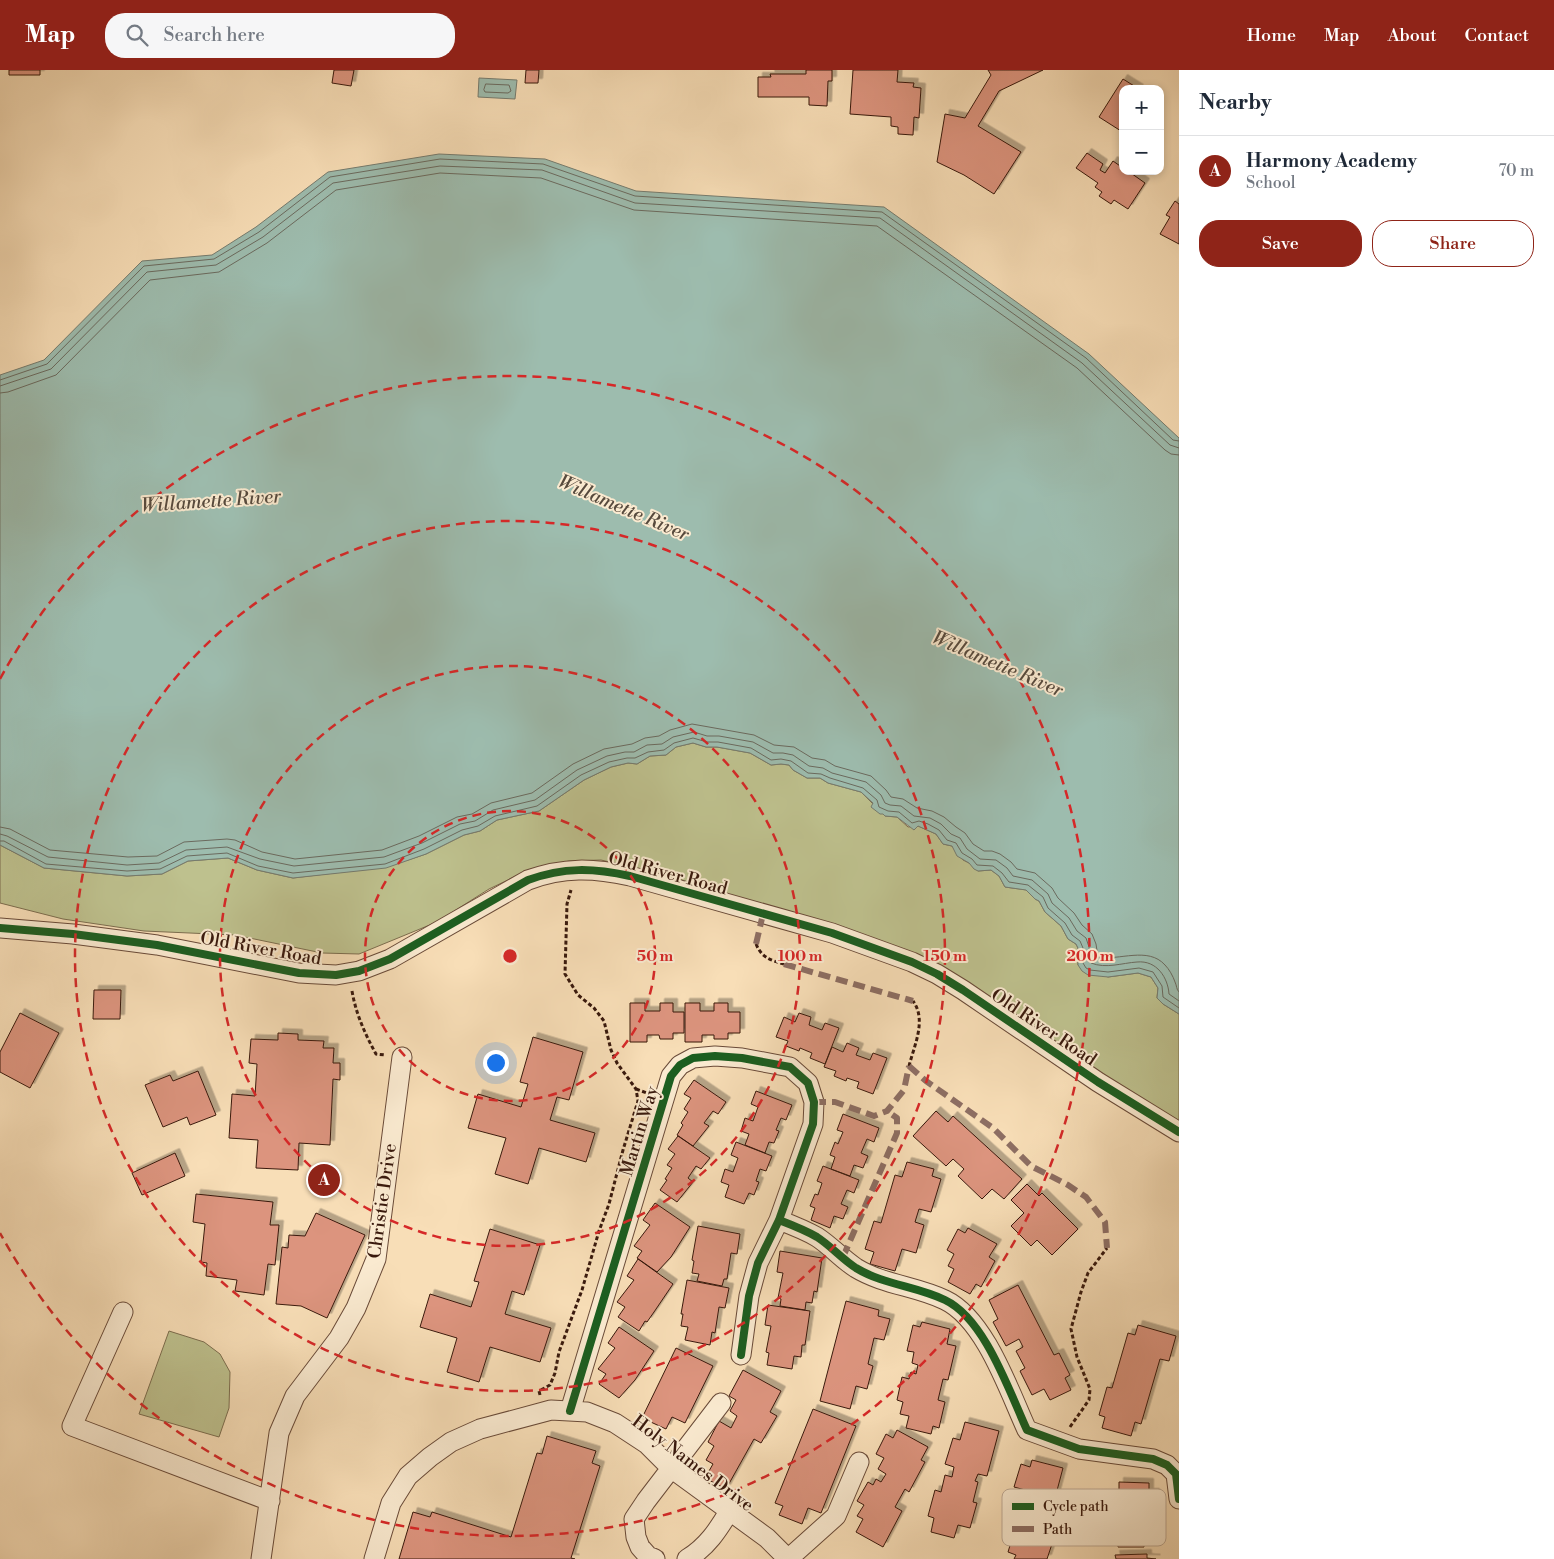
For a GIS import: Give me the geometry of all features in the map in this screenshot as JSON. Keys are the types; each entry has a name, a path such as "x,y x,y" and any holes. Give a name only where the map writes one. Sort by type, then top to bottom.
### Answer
{"street":[{"name":"Old River Road","path":"0,928 73,934 157,945 299,973 322,975 349,973 390,959 528,880 546,874 578,869 604,870 832,933 912,962 937,974 963,990 1098,1082 1179,1132"},
{"name":"Martin Way","path":"570,1411 671,1076 680,1065 693,1058 715,1056 742,1058 790,1067 808,1082 814,1102 813,1124 779,1220 758,1263 749,1296 741,1355"},
{"name":"Christie Drive","path":"261,1559 279,1433 295,1396 339,1338 356,1308 376,1259 402,1057"},
{"path":"779,1220 817,1237 856,1268 884,1282 913,1288 946,1300 964,1313 989,1347 1027,1430 1079,1449 1153,1459 1167,1465 1176,1474 1179,1499"},
{"path":"123,1312 72,1426 270,1501"},
{"path":"655,1559 648,1556 640,1547 636,1537 634,1519 721,1403"},
{"name":"Holy Names Drive","path":"374,1559 391,1503 408,1476 430,1457 451,1442 480,1429 551,1410 587,1412 615,1423 646,1444 671,1468 767,1538 788,1559"},
{"path":"788,1559 836,1516 859,1462"},
{"path":"687,1559 698,1553 712,1539 730,1510"}],"path":[{"path":"550,1385 582,1290 598,1231 610,1204 623,1150 638,1102 636,1089 617,1063 611,1050 604,1021 594,1008 578,995 565,974 567,904"},
{"path":"756,944 760,954 770,960 784,964"},
{"path":"349,973 355,1005 367,1037 376,1054 402,1057"},
{"path":"909,1066 920,1016 918,1008 913,1002"},
{"path":"1058,1442 1089,1400 1090,1388 1077,1357 1071,1329 1088,1273 1106,1248"}],"green space":[{"path":"693,743 706,747 750,753 771,765 789,765 793,770 807,778 820,778 828,783 861,792 885,816 897,817 908,827 918,826 936,834 943,844 952,846 963,860 978,871 991,870 999,876 1005,887 1027,890 1039,901 1045,912 1061,926 1068,939 1076,944 1078,948 1078,965 1108,977 1138,973 1151,977 1158,988 1157,998 1179,1014 1179,1124 1100,1074 1010,1012 788,913 669,876 601,860 569,861 531,869 489,889 437,922 359,954 322,953 235,935 144,931 63,919 0,903 0,845 44,868 127,876 162,874 188,861 228,858 257,870 293,878 358,870 408,860 426,854 464,835 480,831 497,820 539,811 584,780 611,767 628,763 637,764 650,756 666,755 676,747"},
{"path":"169,1331 204,1342 220,1354 230,1372 229,1408 219,1437 139,1414"}],"water":[{"path":"479,78 517,80 515,99 478,97"},
{"name":"Willamette River","path":"439,154 545,159 636,191 884,207 1089,354 1179,438 1179,1014 1157,998 1158,988 1151,977 1138,973 1108,977 1088,975 1082,971 1078,965 1078,948 1076,944 1068,939 1061,926 1045,912 1039,901 1026,890 1005,887 999,876 991,870 978,871 974,869 969,863 957,856 952,846 943,844 936,834 918,826 914,830 897,817 880,814 871,807 873,803 861,792 828,783 820,778 807,778 793,770 789,765 771,765 750,753 706,747 693,743 676,747 666,755 650,756 637,764 628,763 611,767 584,780 539,811 497,820 480,831 464,835 426,854 386,868 293,878 257,870 228,858 188,861 162,874 127,876 44,868 0,845 0,375 44,360 142,261 212,255 256,227 328,172"}],"building":[{"path":"9,70 40,70 40,75 9,75"},
{"path":"334,70 354,70 351,86 332,83"},
{"path":"526,70 539,70 538,83 525,83"},
{"path":"806,70 832,70 832,81 828,81 827,106 809,105 809,97 758,97 758,77 771,77 770,74 806,74"},
{"path":"853,70 898,70 897,82 914,83 913,87 921,88 919,118 914,117 913,135 898,134 898,127 891,126 891,117 850,114"},
{"path":"988,70 1043,70 999,91 978,126 1021,152 994,194 964,175 937,162 945,114 965,118 991,75"},
{"path":"1123,79 1133,85 1119,85"},
{"path":"1119,85 1119,130 1099,117"},
{"path":"1087,153 1103,164 1100,170 1105,173 1113,161 1119,165 1119,175 1134,175 1145,183 1128,209 1114,200 1111,204 1099,196 1102,192 1095,187 1098,183 1076,168"},
{"path":"1175,201 1179,204 1179,244 1160,234 1170,217 1166,215"},
{"path":"94,990 121,990 120,1019 93,1019"},
{"path":"630,1003 645,1003 645,1011 660,1011 660,1003 673,1003 673,1012 684,1012 684,1033 673,1033 673,1039 660,1039 659,1035 647,1035 647,1042 630,1042"},
{"path":"685,1003 700,1003 700,1011 714,1011 714,1003 728,1003 728,1012 740,1012 740,1033 728,1033 728,1039 714,1039 714,1035 702,1035 702,1042 685,1042"},
{"path":"20,1013 59,1033 30,1088 0,1072 0,1052"},
{"path":"799,1013 811,1017 809,1025 822,1030 825,1023 839,1028 825,1064 810,1058 812,1053 800,1048 799,1051 786,1046 788,1041 776,1037 784,1017 795,1022"},
{"path":"278,1033 298,1034 298,1040 324,1041 323,1048 334,1048 333,1063 340,1063 340,1080 333,1079 330,1145 299,1143 298,1170 256,1168 258,1140 229,1138 232,1094 255,1096 257,1064 249,1063 251,1039 278,1040"},
{"path":"533,1037 583,1052 569,1100 557,1097 550,1120 595,1133 586,1162 539,1148 528,1184 495,1174 506,1138 468,1128 478,1094 521,1107 528,1084 520,1082"},
{"path":"847,1043 859,1048 856,1055 870,1060 873,1053 887,1058 873,1094 857,1088 859,1082 847,1078 846,1081 834,1076 836,1071 824,1067 832,1047 843,1052"},
{"path":"198,1071 216,1115 190,1125 187,1117 163,1127 145,1085 170,1075 173,1081"},
{"path":"694,1080 726,1102 718,1114 713,1111 704,1123 709,1126 693,1146 677,1135 683,1125 681,1123 688,1112 684,1109 691,1098 684,1094"},
{"path":"756,1091 792,1105 786,1120 781,1118 776,1130 779,1131 774,1143 769,1142 765,1153 745,1145 749,1134 741,1131 745,1118 753,1121 758,1107 751,1104"},
{"path":"936,1111 948,1122 953,1116 1022,1179 1004,1199 992,1189 982,1199 958,1176 964,1169 953,1159 946,1166 913,1136"},
{"path":"843,1114 879,1128 874,1142 867,1139 861,1153 868,1156 863,1168 854,1165 850,1176 831,1169 835,1157 830,1155 835,1142 838,1144 843,1132 837,1130"},
{"path":"678,1136 710,1158 701,1169 696,1166 688,1178 693,1182 677,1202 660,1190 672,1168 667,1165 675,1154 668,1149"},
{"path":"736,1142 772,1156 766,1171 760,1169 756,1181 759,1182 754,1195 749,1193 744,1204 725,1197 729,1185 721,1182 725,1169 733,1172 738,1158 731,1155"},
{"path":"175,1153 185,1176 142,1195 132,1173"},
{"path":"907,1162 934,1169 932,1176 941,1179 931,1212 919,1209 915,1222 924,1225 916,1253 902,1249 895,1271 870,1264 874,1252 865,1249 874,1221 881,1223 895,1175 902,1177"},
{"path":"823,1166 859,1180 854,1193 847,1190 841,1204 848,1207 843,1219 834,1216 830,1228 811,1220 815,1208 810,1206 815,1194 818,1195 822,1183 817,1181"},
{"path":"1027,1184 1039,1196 1042,1193 1078,1229 1052,1255 1037,1240 1031,1246 1011,1226 1024,1213 1011,1200"},
{"path":"196,1194 273,1202 270,1225 279,1225 275,1265 268,1264 264,1295 235,1291 237,1280 206,1276 207,1263 201,1262 205,1224 193,1222"},
{"path":"655,1203 690,1227 671,1257 657,1272 637,1258 642,1251 634,1246 650,1225 643,1220"},
{"path":"316,1213 365,1235 327,1318 301,1306 276,1304 282,1247 288,1248 289,1235 305,1236"},
{"path":"698,1226 740,1234 737,1254 731,1253 727,1279 724,1279 722,1286 697,1281 699,1274 692,1273 694,1261 692,1260"},
{"path":"968,1228 997,1244 989,1257 995,1261 981,1287 976,1284 970,1294 948,1282 954,1269 948,1266 954,1254 947,1250 958,1229 965,1233"},
{"path":"490,1229 540,1245 524,1295 512,1291 505,1314 551,1328 540,1362 490,1347 479,1382 447,1372 457,1338 420,1327 430,1294 471,1307 479,1282 474,1281"},
{"path":"780,1251 822,1258 817,1292 814,1291 812,1303 806,1302 805,1310 780,1306 781,1299 778,1298 783,1273 777,1272"},
{"path":"638,1259 673,1284 639,1331 618,1317 625,1307 617,1302 634,1280 627,1276"},
{"path":"687,1280 729,1288 725,1308 719,1307 715,1333 712,1332 710,1345 685,1340 688,1327 681,1326 683,1314 681,1314"},
{"path":"1018,1285 1054,1355 1059,1353 1070,1375 1065,1378 1071,1390 1050,1400 1044,1389 1032,1395 1020,1371 1025,1368 1016,1351 1023,1347 1019,1339 1006,1346 993,1322 998,1319 989,1300"},
{"path":"846,1301 879,1310 878,1316 890,1319 884,1340 874,1338 868,1364 873,1366 867,1389 856,1386 850,1409 820,1401"},
{"path":"768,1305 810,1311 805,1345 802,1345 801,1357 794,1356 792,1369 767,1365 769,1353 766,1352 771,1326 765,1325"},
{"path":"922,1322 950,1329 947,1344 956,1346 948,1380 943,1379 938,1400 945,1402 939,1428 933,1426 931,1434 906,1428 909,1416 900,1414 903,1402 897,1400 902,1377 909,1379 911,1372 916,1374 918,1365 912,1363 914,1352 907,1351 913,1325 920,1327"},
{"path":"1138,1325 1176,1336 1169,1361 1160,1359 1141,1424 1135,1422 1131,1436 1102,1428 1105,1417 1099,1415 1107,1387 1112,1388 1128,1333 1135,1335"},
{"path":"619,1327 654,1351 635,1380 619,1398 599,1384 606,1374 598,1369 615,1348 608,1343"},
{"path":"676,1348 713,1366 685,1423 672,1417 666,1429 642,1418"},
{"path":"743,1370 781,1391 770,1412 777,1416 761,1443 754,1439 726,1489 705,1478 713,1464 706,1460 714,1446 708,1442 719,1421 731,1428 737,1416 730,1411 736,1400 729,1396"},
{"path":"813,1409 856,1426 821,1513 808,1508 802,1524 779,1515 783,1506 775,1503"},
{"path":"965,1422 999,1431 987,1476 978,1474 975,1481 978,1482 973,1502 977,1503 970,1528 958,1525 954,1538 931,1532 934,1518 928,1516 935,1490 941,1492 945,1475 952,1477 954,1467 945,1464 953,1438 960,1440"},
{"path":"897,1430 928,1447 921,1460 925,1462 909,1492 905,1489 895,1507 902,1511 883,1547 856,1532 863,1519 857,1516 864,1505 857,1501 868,1482 873,1485 876,1479 881,1482 886,1474 878,1469 884,1458 876,1454 886,1434 893,1438"},
{"path":"547,1436 596,1451 592,1463 600,1466 571,1558 575,1559 399,1559 413,1512 430,1517 432,1512 511,1537 537,1453 542,1454"},
{"path":"1032,1460 1063,1468 1057,1489 1021,1489 1014,1487 1021,1464 1030,1467"},
{"path":"1119,1482 1149,1483 1149,1489 1119,1489"},
{"path":"1010,1546 1051,1546 1047,1559 1014,1559 1016,1555 1008,1552"},
{"path":"1118,1546 1144,1546 1144,1547"},
{"path":"1147,1554 1147,1558 1156,1559 1116,1559 1115,1555"}],"marked path":[{"path":"756,944 763,914"},
{"path":"784,964 913,1001"},
{"path":"909,1066 926,1081 993,1128 1031,1166 1068,1185 1086,1197 1105,1222 1107,1248"},
{"path":"814,1102 835,1102 874,1116 887,1111 904,1090 909,1066"},
{"path":"843,1257 897,1133 897,1118 887,1111"}],"cycle path":[{"path":"0,928 73,934 157,945 299,973 336,975 359,971 390,959 528,880 566,871 591,870 616,873 832,933 912,962 937,974 963,990 1098,1082 1179,1132"},
{"path":"570,1411 671,1076 680,1065 693,1058 715,1056 742,1058 790,1067 808,1083 814,1102 813,1124 779,1220 758,1263 749,1296 741,1355"},
{"path":"779,1220 817,1237 856,1268 867,1274 934,1295 959,1309 984,1339 1004,1377 1027,1430 1079,1449 1153,1459 1167,1465 1176,1474 1179,1499"}],"place":[{"name":"Harmony Academy","path":"324,1180"}]}
